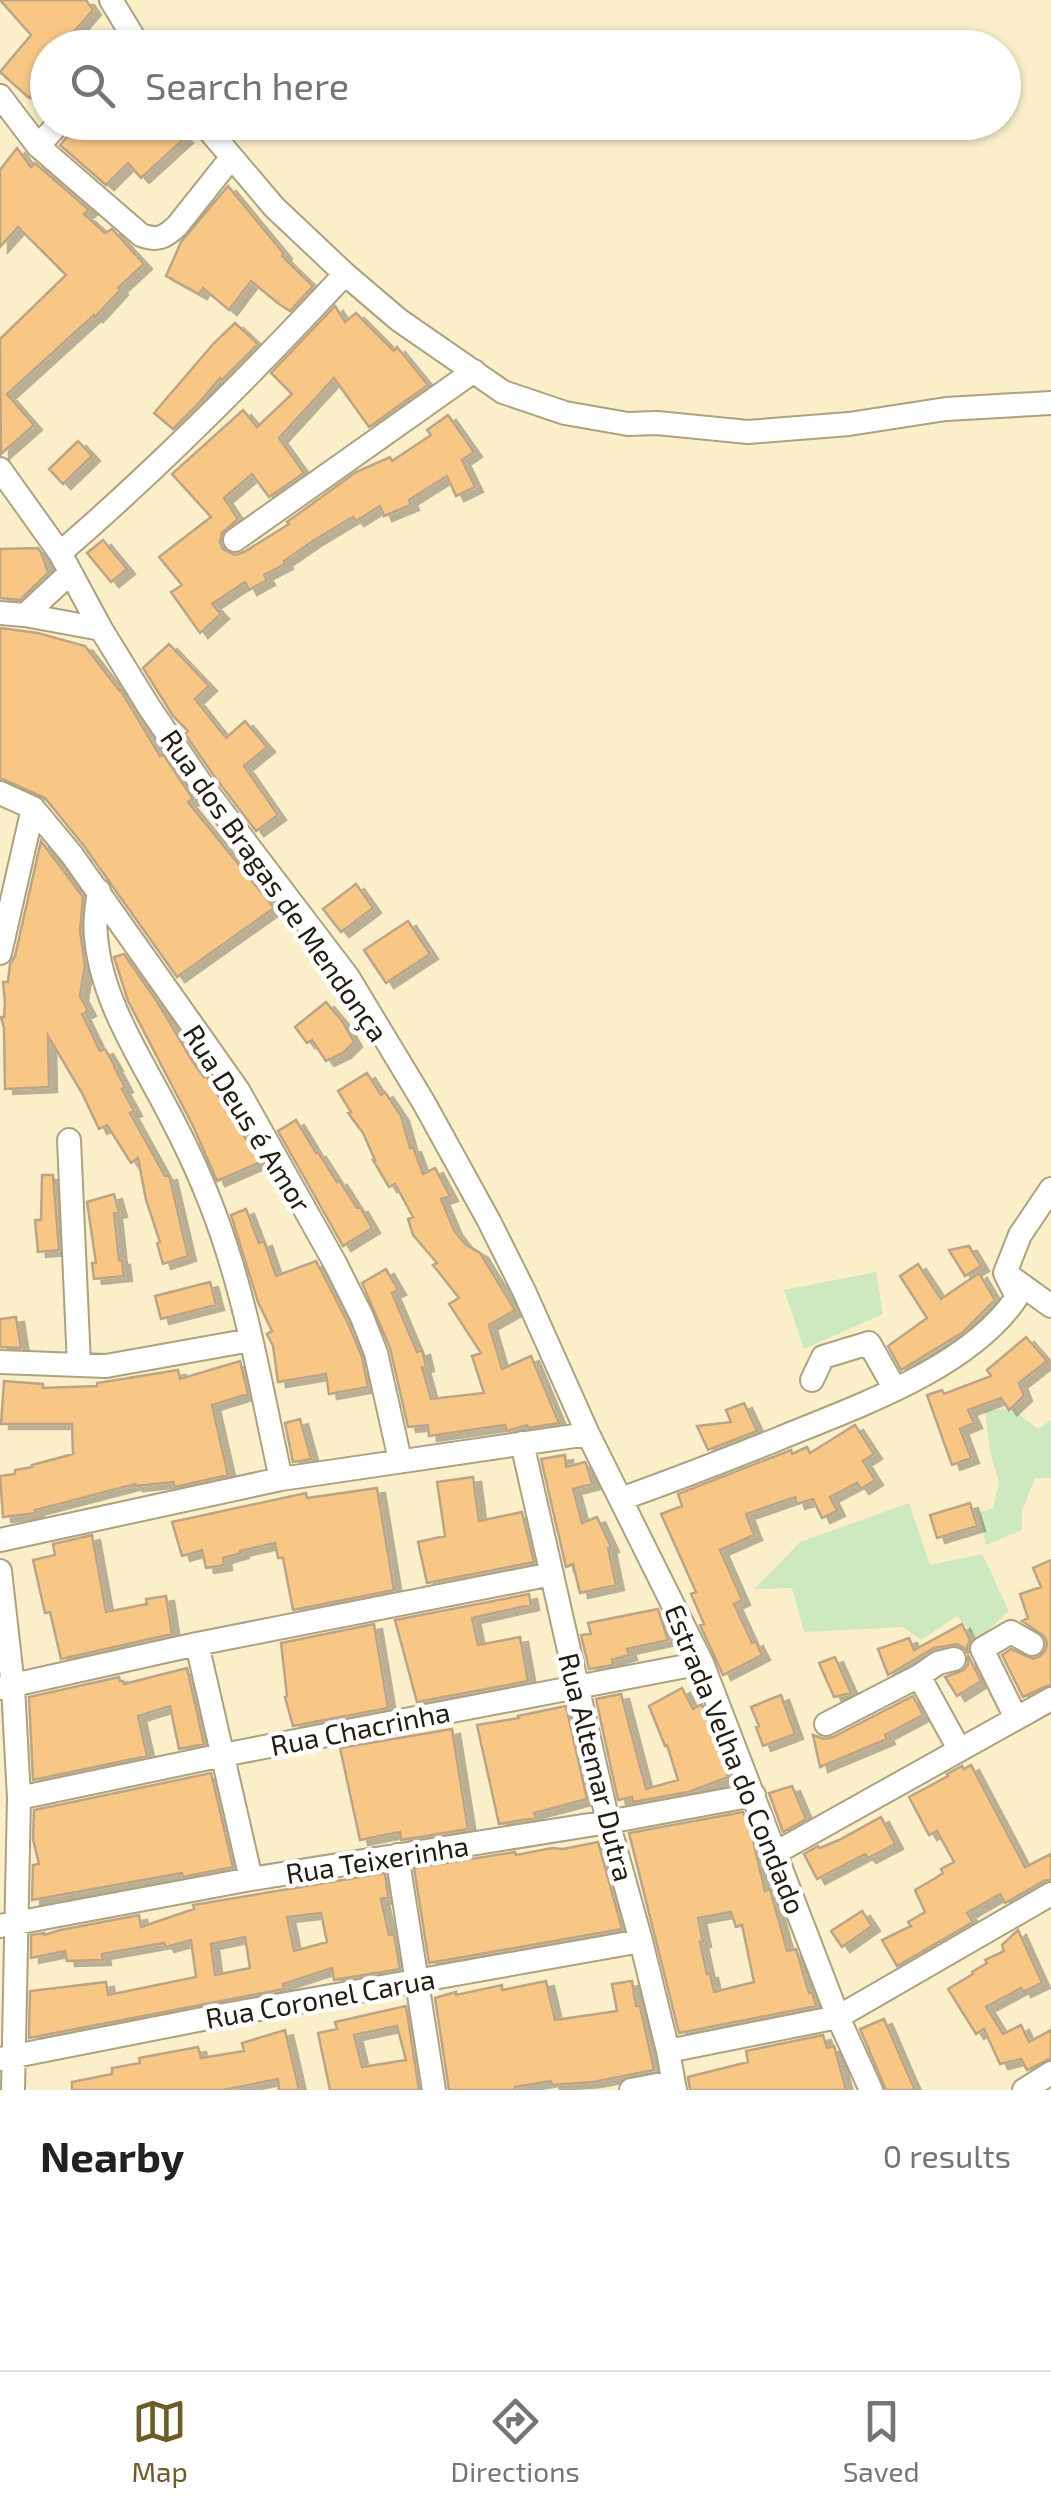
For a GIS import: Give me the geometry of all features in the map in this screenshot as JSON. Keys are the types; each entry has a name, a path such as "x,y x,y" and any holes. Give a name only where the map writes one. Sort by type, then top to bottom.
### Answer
{"street":[{"path":"111,0 127,30"},
{"path":"0,96 30,135"},
{"path":"33,140 141,235 158,239 177,226 230,158"},
{"path":"38,146 44,140"},
{"path":"216,140 274,206 398,320 503,392 565,413 628,424 748,432 849,424 946,409 1051,403"},
{"path":"25,614 65,563 133,490 345,274"},
{"path":"236,540 474,371"},
{"name":"Rua dos Bragas de Mendonça","path":"0,469 65,563 149,708 348,977 424,1102 524,1291 588,1434"},
{"path":"0,613 25,614 101,630"},
{"path":"0,794 33,808 0,952"},
{"name":"Rua Deus é Amor","path":"33,808 98,890 238,1090 362,1317 376,1352 400,1460"},
{"path":"98,890 96,939 110,996 198,1175 227,1249 281,1479"},
{"path":"69,1140 79,1365"},
{"path":"1005,1273 1027,1224 1051,1189"},
{"path":"1027,1224 1051,1230"},
{"path":"1005,1273 1051,1306"},
{"path":"621,1499 846,1412 930,1371 998,1322 1017,1296 1005,1273"},
{"path":"812,1380 823,1357 876,1336 895,1388"},
{"path":"0,1362 124,1364 251,1340"},
{"path":"0,1540 281,1479 588,1434"},
{"name":"Estrada Velha do Condado","path":"588,1434 702,1662 838,2017 871,2090"},
{"name":"Rua Altemar Dutra","path":"522,1444 608,1822 641,1941 674,2086"},
{"path":"0,1570 6,1688 19,1798 8,1925 7,2058 13,2090"},
{"path":"6,1688 197,1644 552,1574"},
{"path":"1016,1718 982,1649 1012,1632 1032,1644"},
{"path":"197,1644 251,1879"},
{"path":"826,1724 938,1663 954,1659"},
{"name":"Rua Chacrinha","path":"19,1798 702,1662"},
{"path":"920,1676 959,1750"},
{"path":"776,1852 1051,1699"},
{"name":"Rua Teixerinha","path":"8,1925 251,1879 754,1795"},
{"path":"398,1855 434,2090"},
{"path":"668,2051 838,2017 1051,1894"},
{"name":"Rua Coronel Carua","path":"7,2058 641,1941"},
{"path":"1024,2090 1051,2073"},
{"path":"632,2090 674,2086"}],"green space":[{"path":"876,1272 883,1314 804,1349 784,1290"},
{"path":"1011,1408 1038,1429 1051,1420 1051,1478 1035,1478 1022,1511 1022,1530 986,1545 979,1513 993,1508 999,1483 985,1411"},
{"path":"909,1503 930,1565 982,1554 1009,1611 978,1640 957,1616 921,1640 903,1627 804,1632 792,1588 754,1589 800,1542"}],"building":[{"path":"0,0 86,0 93,10 75,30 30,30 30,34"},
{"path":"30,36 30,97 0,72"},
{"path":"64,140 183,140 141,178 128,163 106,185 60,145"},
{"path":"17,148 31,167 35,163 89,210 84,214 105,233 112,229 144,264 95,317 7,394 34,425 1,454 0,339 66,275 18,227 0,247 0,170"},
{"path":"228,186 282,256 313,286 290,311 251,281 229,310 203,288 199,294 166,276 181,242"},
{"path":"335,306 345,322 356,313 394,351 397,347 428,385 369,427 334,378 279,438 304,473 269,497 252,474 224,498 238,519 222,533 223,549 235,555 244,552 289,524 356,472 390,457 392,461 431,435 427,430 448,415 474,452 462,460 475,487 456,496 447,476 409,500 411,505 384,516 380,506 356,521 353,517 264,575 267,580 249,590 245,582 212,604 221,614 200,633 171,592 182,585 159,557 211,517 172,474 243,410 257,427 292,394 271,373"},
{"path":"235,323 258,344 173,429 154,413"},
{"path":"78,441 92,456 63,484 49,469"},
{"path":"103,540 127,569 111,582 87,553"},
{"path":"38,548 48,573 20,600 0,598 0,549"},
{"path":"0,628 85,646 120,689 160,756 163,754 193,799 188,802 274,908 177,977 45,798 0,778"},
{"path":"169,644 209,686 195,699 226,738 245,721 267,747 244,766 278,815 256,831 214,776 143,668"},
{"path":"41,841 83,897 80,931 85,965 80,996 88,1011 82,1014 100,1051 105,1049 115,1066 134,1111 130,1113 165,1176 169,1175 188,1256 163,1264 138,1158 131,1163 107,1125 99,1129 48,1036 49,1087 5,1089 3,982 8,982"},
{"path":"356,884 373,908 341,932 323,909"},
{"path":"408,921 430,954 386,983 364,950"},
{"path":"124,954 261,1162 217,1181 128,1001 114,957"},
{"path":"326,1002 354,1042 326,1061 312,1040 307,1043 295,1027"},
{"path":"367,1073 401,1116 423,1174 435,1168 450,1196 441,1199 454,1230 465,1244 480,1253 515,1310 489,1325 502,1369 531,1356 559,1423 507,1431 505,1425 429,1436 428,1425 408,1427 390,1348 362,1283 386,1269 398,1290 392,1293 417,1352 422,1350 426,1366 422,1367 431,1399 484,1393 472,1356 481,1353 449,1304 459,1298 413,1235 408,1219 413,1217 395,1184 389,1187 338,1091"},
{"path":"296,1120 372,1228 343,1246 278,1131"},
{"path":"42,1175 53,1175 59,1250 38,1252 35,1220 41,1220"},
{"path":"114,1194 119,1212 114,1213 119,1260 124,1276 94,1279 92,1263 96,1263 87,1202"},
{"path":"246,1209 259,1243 264,1241 276,1276 316,1261 348,1323 362,1357 368,1387 329,1394 326,1374 278,1382 273,1346 267,1334 272,1331 258,1302 231,1215"},
{"path":"969,1246 981,1266 965,1276 949,1250"},
{"path":"918,1264 941,1299 979,1273 995,1300 963,1332 901,1370 888,1346 927,1318 900,1276"},
{"path":"210,1282 216,1305 161,1319 155,1296"},
{"path":"16,1317 21,1348 0,1347 0,1319"},
{"path":"1026,1337 1047,1361 1019,1383 1024,1396 1009,1410 1001,1398 968,1410 974,1423 960,1429 971,1458 952,1465 927,1395 942,1390 944,1394 991,1376 987,1370"},
{"path":"240,1361 248,1394 212,1405 228,1475 175,1487 173,1482 135,1484 35,1510 36,1513 3,1517 0,1476 73,1454 72,1424 1,1424 4,1381 43,1384 43,1388 97,1386 178,1370 180,1379"},
{"path":"744,1403 757,1431 708,1450 697,1426 731,1422 726,1410"},
{"path":"300,1419 311,1459 293,1462 285,1423"},
{"path":"855,1425 874,1454 863,1461 875,1480 861,1489 857,1483 830,1497 837,1511 822,1518 813,1499 797,1504 795,1497 746,1514 754,1535 720,1550 742,1600 734,1604 762,1655 723,1675 700,1625 704,1624 691,1594 696,1592 661,1514 682,1506 678,1494 791,1450 792,1454 807,1447 810,1453"},
{"path":"565,1455 566,1467 585,1462 587,1466 592,1484 573,1489 582,1523 597,1517 611,1547 608,1548 616,1585 580,1593 573,1564 566,1567 541,1459"},
{"path":"473,1477 479,1521 522,1512 534,1562 427,1583 418,1542 445,1536 437,1482"},
{"path":"377,1488 394,1590 293,1610 283,1558 278,1558 275,1543 240,1551 223,1558 224,1565 206,1568 202,1550 182,1556 172,1522 306,1493 307,1498"},
{"path":"970,1503 977,1526 937,1538 930,1515"},
{"path":"92,1535 106,1612 166,1596 172,1634 61,1659 33,1560 55,1555 53,1544"},
{"path":"1051,1560 1051,1684 1023,1697 1002,1655 1011,1649 1033,1659 1045,1651 1044,1636 1022,1621 1028,1618 1020,1594 1041,1587 1033,1568"},
{"path":"529,1594 531,1605 472,1618 478,1645 520,1637 528,1681 417,1702 395,1620"},
{"path":"658,1609 668,1640 627,1649 629,1655 612,1660 613,1665 589,1669 581,1635 591,1634 588,1623"},
{"path":"374,1624 388,1708 293,1726 285,1697 281,1643"},
{"path":"962,1624 970,1640 968,1654 957,1644 934,1648 888,1675 878,1649 909,1638 914,1650"},
{"path":"968,1655 981,1681 957,1696 945,1677 964,1670"},
{"path":"835,1657 851,1693 834,1697 819,1663"},
{"path":"187,1668 204,1744 179,1749 170,1706 138,1716 147,1756 33,1780 29,1697 119,1677 124,1684"},
{"path":"682,1688 693,1709 702,1704 728,1777 689,1792 633,1802 632,1797 618,1800 596,1699 621,1694 646,1789 678,1780 649,1706"},
{"path":"781,1695 795,1734 763,1746 751,1707"},
{"path":"913,1696 923,1715 885,1735 887,1739 820,1767 813,1735 833,1737"},
{"path":"566,1706 587,1799 534,1813 536,1818 499,1824 477,1725"},
{"path":"452,1729 468,1829 401,1840 400,1832 360,1840 340,1748"},
{"path":"971,1765 1025,1867 1051,1854 1051,1879 1005,1903 1000,1894 967,1913 973,1922 897,1966 882,1940 911,1926 908,1922 925,1912 915,1890 954,1862 937,1831 929,1835 909,1797 962,1766 964,1769"},
{"path":"211,1773 233,1867 32,1900 33,1865 39,1864 33,1839 34,1810"},
{"path":"792,1786 806,1819 783,1832 769,1793"},
{"path":"743,1812 787,1951 796,1949 816,2006 679,2033 629,1833","holes":["731,1912 736,1927 742,1925 754,1982 714,1992 700,1942 698,1918"]},
{"path":"881,1817 895,1844 868,1858 865,1854 817,1879 804,1854"},
{"path":"598,1842 622,1929 429,1963 414,1868"},
{"path":"385,1873 388,1897 381,1899 389,1935 394,1934 400,1969 334,1980 332,1968 283,1984 284,1989 29,2038 30,1991 106,1982 108,1995 196,1977 191,1940 166,1947 164,1943 102,1954 103,1960 67,1961 65,1951 31,1958 31,1935 139,1915 141,1927 194,1909 193,1905","holes":["321,1913 327,1942 294,1951 287,1917","245,1937 250,1968 215,1975 211,1944"]},
{"path":"862,1911 872,1926 842,1947 831,1931"},
{"path":"1018,1930 1042,1983 1023,1992 1021,1988 986,2007 1003,2034 1021,2025 1029,2042 1051,2030 1051,2058 1027,2070 1021,2059 1000,2064 984,2029 976,2034 948,1989 973,1974 987,1963 985,1960 1004,1951 1002,1945"},
{"path":"546,1981 555,2020 617,2011 612,1984 632,1981 654,2070 593,2082 552,2085 551,2081 515,2090 449,2090 435,1998"},
{"path":"406,2006 419,2090 330,2090 318,2033 337,2029 335,2022","holes":["397,2026 406,2060 362,2067 354,2035"]},
{"path":"884,2019 915,2090 886,2090 860,2029"},
{"path":"285,2030 299,2090 279,2090 278,2079 223,2090 72,2090 72,2082 112,2074 112,2068 140,2063 139,2058 198,2047 201,2058 244,2051 242,2043"},
{"path":"823,2035 827,2048 834,2046 846,2090 690,2090 688,2077 748,2062 746,2051"}]}
